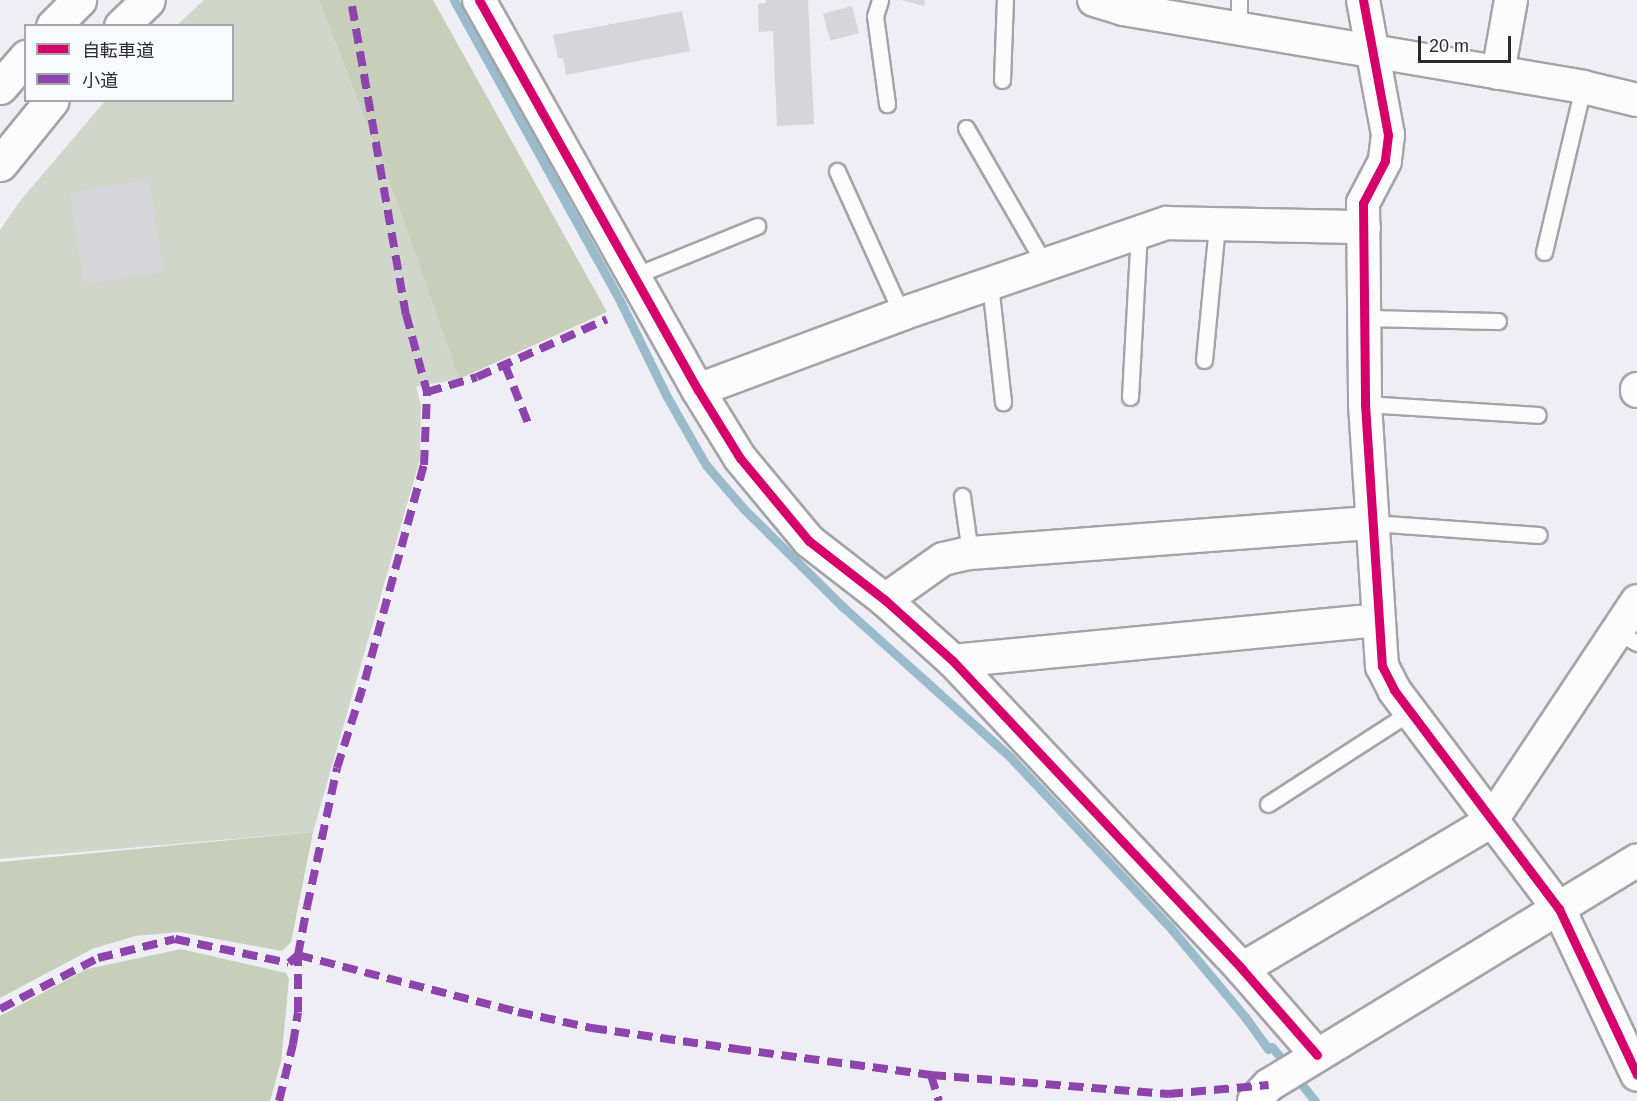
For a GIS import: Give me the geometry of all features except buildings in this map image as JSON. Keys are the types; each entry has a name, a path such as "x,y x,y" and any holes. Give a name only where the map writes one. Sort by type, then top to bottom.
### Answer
{"highway":[{"path":"55,24 79,0"},
{"path":"123,24 148,0"},
{"path":"0,87 24,59"},
{"path":"2,156 50,102"}],"street":[{"path":"479,0 698,390 740,458 809,541 885,600 952,661 1242,969 1317,1055"},
{"path":"1094,0 1124,5 1239,15 1373,52 1583,87 1637,100"},
{"path":"1364,0 1388,135 1384,161 1364,203 1365,404 1377,620 1382,666 1410,712 1559,909 1637,1075"},
{"path":"1498,73 1511,0"},
{"path":"698,390 902,314 1167,223 1364,228"},
{"path":"885,600 943,559 970,553 1373,523"},
{"path":"1242,969 1491,821 1627,637 1637,601"},
{"path":"952,661 1377,620"},
{"path":"1254,1101 1269,1085 1637,860"}],"lane":[{"path":"880,0 875,16 886,104"},
{"path":"1002,80 1005,0"},
{"path":"1544,252 1583,87"},
{"path":"966,128 1045,265"},
{"path":"837,171 902,314"},
{"path":"1204,360 1217,224"},
{"path":"634,276 757,226"},
{"path":"1131,397 1139,233"},
{"path":"990,284 1003,402"},
{"path":"1364,318 1498,321"},
{"path":"1365,404 1538,415"},
{"path":"962,496 970,553"},
{"path":"1373,523 1539,534"},
{"path":"1268,804 1410,712"}],"shaded area":[{"path":"204,0 319,0 400,210 459,379 416,387 421,405 420,459 313,832 0,859 0,230 20,201 104,102 234,102 234,24 178,24"}],"green space":[{"path":"319,0 433,0 607,312 459,379 400,210"},
{"path":"313,832 291,942 282,951 179,932 135,936 92,949 0,998 0,862"},
{"path":"181,949 286,973 289,979 281,1062 270,1101 0,1101 0,1016 87,969"}],"waterway":[{"path":"454,0 621,303 666,395 706,465 743,508 843,607 1011,758 1169,926 1245,1017 1268,1049 1272,1047 1315,1101"}],"marked path":[{"path":"352,6 406,314 427,392 477,377 607,319"},
{"path":"505,365 528,423"},
{"path":"279,1101 298,1012 298,955 307,907 337,768 365,680 424,465 427,392"},
{"path":"0,1009 98,958 175,939 289,963 298,955 518,1012 592,1028 736,1049 931,1075 1168,1094 1269,1085"},
{"path":"931,1075 939,1101"}],"cycle path":[{"path":"479,0 698,390 740,458 809,541 885,600 953,661 1242,969 1317,1055"},
{"path":"1363,0 1388,135 1385,161 1363,203 1365,404 1382,666 1394,690 1559,909 1637,1075"}]}
